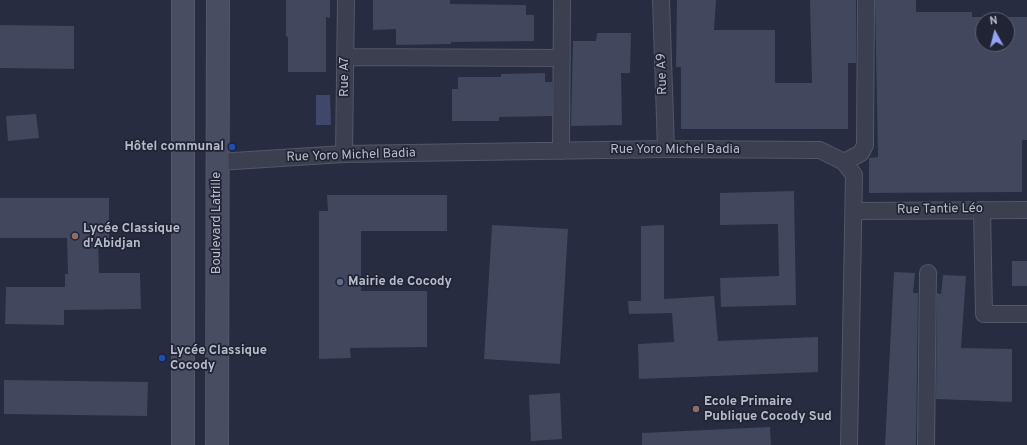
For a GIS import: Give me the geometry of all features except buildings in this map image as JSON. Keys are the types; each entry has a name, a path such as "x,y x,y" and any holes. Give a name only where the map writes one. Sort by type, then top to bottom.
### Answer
{"street":[{"path":"183,0 183,445"},
{"name":"Boulevard Latrille","path":"217,445 218,0"},
{"name":"Rue A7","path":"344,154 346,0"},
{"path":"561,151 562,0"},
{"name":"Rue A9","path":"662,0 666,149"},
{"path":"849,445 854,174 844,162 861,153 865,145 866,0"},
{"path":"345,57 562,58"},
{"name":"Rue Yoro Michel Badia","path":"218,162 344,154 666,149 820,150 844,162"},
{"path":"982,210 984,314 1027,314"},
{"name":"Rue Tantie Léo","path":"854,211 1027,210"},
{"path":"926,445 928,273"}],"water":[{"path":"316,95 330,95 331,125 316,125"}],"place":[{"name":"Hôtel communal","path":"232,147"},
{"name":"Lycée Classique d'Abidjan","path":"75,236"},
{"name":"Mairie de Cocody","path":"340,282"},
{"name":"Lycée Classique Cocody","path":"162,358"},
{"name":"Ecole Primaire Publique Cocody Sud","path":"696,409"}]}
